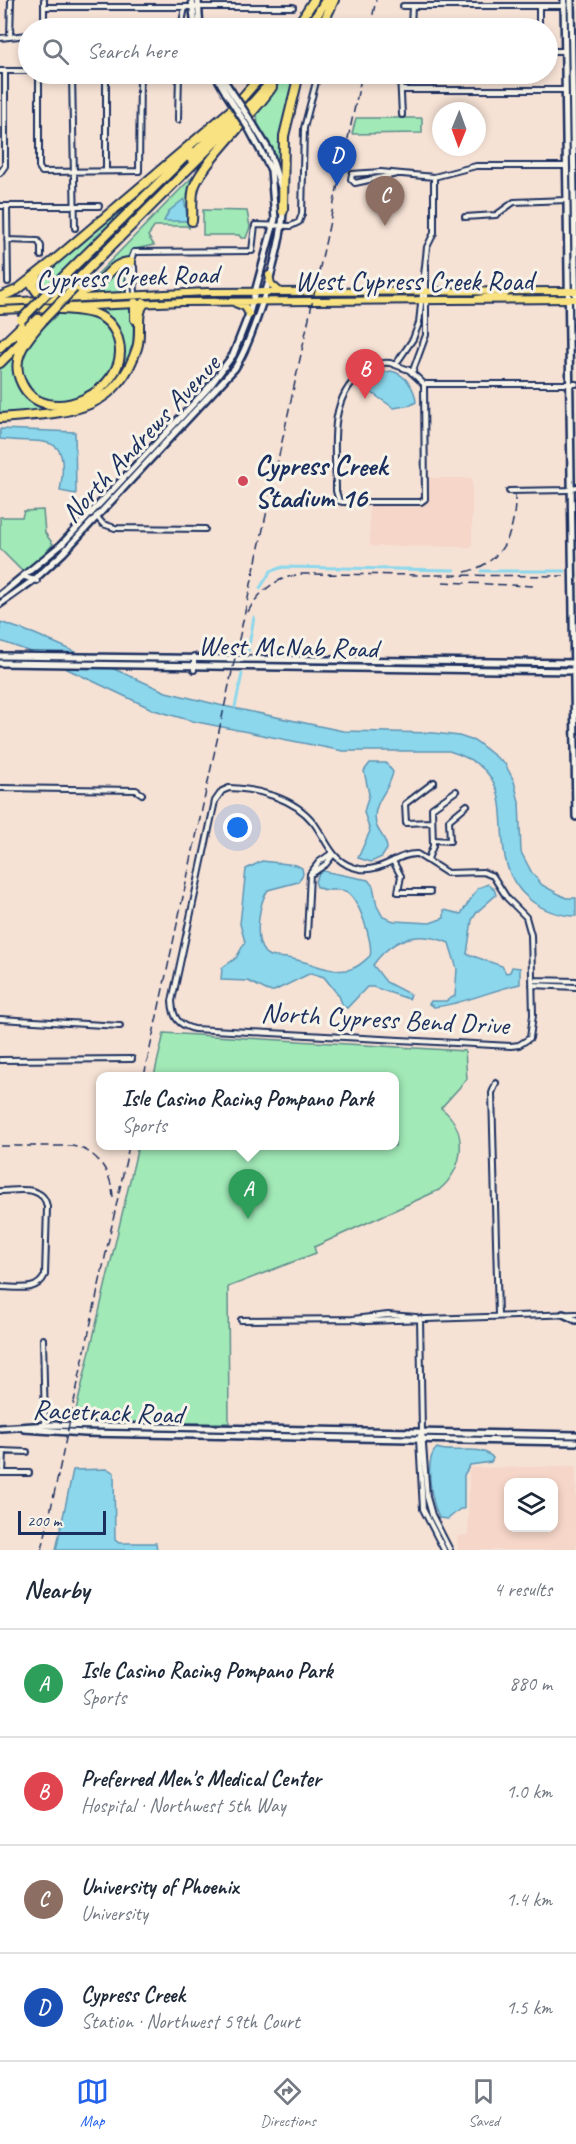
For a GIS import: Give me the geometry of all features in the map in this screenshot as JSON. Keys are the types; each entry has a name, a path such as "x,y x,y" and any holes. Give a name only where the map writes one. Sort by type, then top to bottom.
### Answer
{"highway":[{"path":"302,18 314,0"},
{"path":"307,18 319,0"},
{"path":"315,18 326,0"},
{"path":"321,18 333,0"},
{"path":"325,18 333,0"},
{"path":"0,347 237,105 255,84"},
{"path":"55,289 225,122 260,84"},
{"path":"71,289 233,124 269,84"},
{"path":"0,363 71,289 244,119 275,84"},
{"path":"283,211 284,136 297,84"},
{"path":"192,221 192,194 198,177 259,108 272,87"},
{"path":"0,297 17,290 51,263 237,105"},
{"path":"51,263 33,282 33,289 38,293 86,290 96,285 118,264 131,262"},
{"path":"132,299 133,356"},
{"path":"0,418 65,412 87,406 117,384 139,340 140,310 144,303"},
{"path":"41,319 19,357 19,378 27,392 43,403 59,405 81,400 103,387 114,375 120,358 119,344 112,328 103,318 89,311 44,308"},
{"path":"0,357 41,319"},
{"path":"2,338 24,320"}],"main road":[{"path":"192,0 188,7 192,18"},
{"path":"198,0 199,18"},
{"path":"566,3 571,0"},
{"path":"566,3 571,17 574,73 572,127 576,323"},
{"path":"566,3 566,90 572,127 567,166 567,211 568,299 573,384 576,817"},
{"path":"565,51 572,56"},
{"name":"North Andrews Avenue","path":"0,604 36,580 225,381 245,351 269,275 282,226 283,211 275,166 222,84"},
{"name":"North Andrews Avenue","path":"224,84 228,92"},
{"name":"North Andrews Avenue","path":"0,595 56,550 221,373 237,347 275,225 272,176 264,152 251,126"},
{"path":"567,166 573,159"},
{"path":"567,166 573,174"},
{"path":"567,211 574,221"},
{"path":"269,275 271,284 279,292"},
{"path":"474,300 484,296 504,295 509,291"},
{"name":"West Cypress Creek Road","path":"255,292 576,291"},
{"name":"Cypress Creek Road","path":"0,302 132,299 255,292"},
{"name":"Cypress Creek Road","path":"0,310 132,299 144,303 252,302"},
{"name":"West Cypress Creek Road","path":"252,302 576,299"},
{"path":"232,302 245,307 249,314"},
{"name":"West McNab Road","path":"0,656 52,663 104,664 574,663"},
{"name":"West McNab Road","path":"0,663 38,657 89,657 194,663"},
{"name":"West McNab Road","path":"258,663 574,671"},
{"path":"563,1314 576,1320"},
{"name":"Racetrack Road","path":"16,1428 45,1425 576,1435"},
{"path":"132,1434 146,1427"},
{"path":"0,1428 16,1428"},
{"name":"Racetrack Road","path":"16,1428 46,1432 576,1442"}],"street":[{"path":"10,0 10,37"},
{"path":"44,0 44,18"},
{"path":"403,6 539,6 566,3"},
{"path":"411,18 412,6"},
{"path":"539,6 539,18"},
{"path":"44,7 293,7"},
{"path":"184,18 188,7"},
{"path":"0,38 18,36"},
{"path":"558,51 565,51"},
{"path":"2,172 2,71 18,71"},
{"path":"39,84 39,167 42,172 139,171 140,84"},
{"path":"72,84 72,171 75,228"},
{"path":"106,84 106,171"},
{"path":"178,120 179,84"},
{"path":"132,299 128,268 131,255 137,251 252,251 255,225 295,224 301,217 304,128 315,84"},
{"path":"401,84 402,115"},
{"path":"401,90 566,90"},
{"path":"397,174 355,183 351,179 352,174 358,172 397,174 434,177 476,166 567,166"},
{"path":"412,373 424,343 427,247 434,232 434,177"},
{"path":"465,217 496,215 514,202 567,200"},
{"path":"0,207 99,206"},
{"path":"7,207 8,282"},
{"path":"7,240 40,242 42,256"},
{"path":"396,364 413,339 425,301"},
{"path":"413,339 424,343"},
{"path":"424,384 425,499 417,502 339,501 336,491 335,428 342,397 353,380 370,367 380,363 396,364 412,373 424,384 573,384"},
{"path":"509,491 574,488"},
{"path":"91,512 103,524 115,528 205,529"},
{"path":"25,577 36,580"},
{"path":"432,822 406,823 405,804 434,782"},
{"path":"0,788 136,790 142,794"},
{"name":"North Cypress Bend Drive","path":"332,854 314,823 287,801 236,788 222,791 218,795 172,1001 172,1012 184,1026 519,1045 530,1038 532,1033 532,982"},
{"path":"428,859 433,840 432,808 456,791"},
{"path":"433,840 450,841 449,820 467,805"},
{"path":"308,936 311,877 332,854 341,862 360,869 378,868 412,854 428,859 447,873 483,872 496,879 530,926 532,982"},
{"path":"394,863 401,876 398,892 430,892"},
{"name":"North Cypress Bend Drive","path":"532,982 576,981"},
{"name":"North Cypress Bend Drive","path":"532,982 576,987"},
{"path":"0,1019 120,1026"},
{"path":"0,1060 132,1059"},
{"path":"496,1083 492,1094 498,1315"},
{"path":"0,1191 34,1191 45,1198 47,1207 43,1281 34,1287 0,1287"},
{"path":"241,1320 353,1319 366,1321 576,1314"},
{"path":"418,1318 423,1509 444,1550"},
{"path":"43,1339 45,1425"},
{"path":"422,1439 428,1507 450,1550"},
{"path":"27,1452 2,1451 2,1473 29,1473"}],"shaded area":[{"path":"429,478 472,478 472,547 370,546 369,506 417,507 425,504 429,499"},
{"path":"576,1466 576,1550 458,1550 457,1536 468,1535 469,1468"}],"green space":[{"path":"279,84 294,84 282,129 280,158 277,158 258,124 257,113 254,114"},
{"path":"356,118 422,118 422,133 352,134"},
{"path":"206,163 198,174 189,228 187,226 155,226 148,236 154,245 131,250 127,260 93,285 83,289"},
{"path":"160,175 44,291 38,291 36,279"},
{"path":"203,210 247,211 250,227 246,238 241,238 239,235 203,235"},
{"path":"126,264 128,288 125,292 81,294 118,266"},
{"path":"133,306 133,343 127,365 116,382 101,394 83,403 41,412 0,416 0,369 18,350 17,357 26,393 65,405 115,376 118,335 91,309"},
{"path":"59,313 90,315 104,322 113,335 116,355 110,373 97,387 81,397 63,402 45,401 31,393 23,377 21,360 29,343"},
{"path":"43,510 45,533 53,544 34,566 23,572 0,549 0,517 22,517 24,511"},
{"path":"164,1033 465,1051 467,1079 441,1108 450,1117 460,1138 458,1160 448,1181 439,1190 314,1247 316,1253 228,1287 229,1423 73,1423 137,1150 399,1150 399,1072 155,1072"}],"water":[{"path":"184,199 188,221 164,221 169,211"},
{"path":"391,371 401,375 408,382 414,392 416,402 394,408 366,389 371,376"},
{"path":"0,429 75,432 76,494 60,491 62,458 58,449 42,442 0,439"},
{"path":"0,622 35,634 166,692 343,731 434,733 459,736 477,742 505,764 514,781 519,802 521,852 532,873 542,885 566,898 576,898 576,916 558,914 545,909 529,899 513,880 505,859 499,797 491,778 476,763 449,751 343,751 192,721 154,710 31,652 0,641"},
{"path":"370,763 386,763 393,772 378,803 375,816 377,827 386,842 387,849 382,857 371,862 358,858 370,831 364,812 369,794 364,771"},
{"path":"262,861 296,865 302,868 303,874 298,882 268,890 265,896 258,931 261,947 267,955 339,970 353,968 370,956 370,941 360,910 350,894 345,891 324,890 317,887 315,881 323,871 368,880 373,886 377,906 383,917 394,921 430,923 444,918 444,910 461,914 478,888 488,884 494,889 496,895 477,912 472,920 467,954 502,966 506,973 510,972 512,967 520,968 520,984 456,1003 434,1007 429,1004 431,1001 446,1001 455,996 457,969 449,943 427,937 398,942 381,955 373,965 386,982 411,995 409,999 367,987 347,1008 343,1006 339,996 324,977 311,973 274,991 268,991 248,981 221,980 222,968 236,958 245,942 240,924 246,869"},
{"path":"437,1448 481,1451 493,1458 491,1462 470,1465 464,1475 464,1509 460,1509 448,1519 439,1518 430,1482 430,1461"},
{"path":"108,1469 114,1473 115,1540 119,1543 156,1543 157,1550 56,1550 73,1470"}],"waterway":[{"path":"260,588 271,571 283,567 454,570"},
{"path":"481,571 565,571"},
{"path":"248,651 254,617"},
{"path":"235,707 242,674"}],"railway":[{"path":"372,18 376,0"},
{"path":"145,1072 360,84"},
{"path":"465,572 489,561 505,543 513,520 515,494"},
{"path":"248,612 252,604 270,586 285,578 302,574 564,576"},
{"path":"443,582 533,586"},
{"path":"0,1146 81,1148 102,1164 110,1180 113,1198"},
{"path":"42,1550 128,1150"}],"place":[{"name":"Cypress Creek","path":"337,186"},
{"name":"University of Phoenix","path":"385,226"},
{"name":"Preferred Men's Medical Center","path":"365,399"},
{"name":"Cypress Creek Stadium 16","path":"243,481"},
{"name":"Isle Casino Racing Pompano Park","path":"248,1219"}]}
